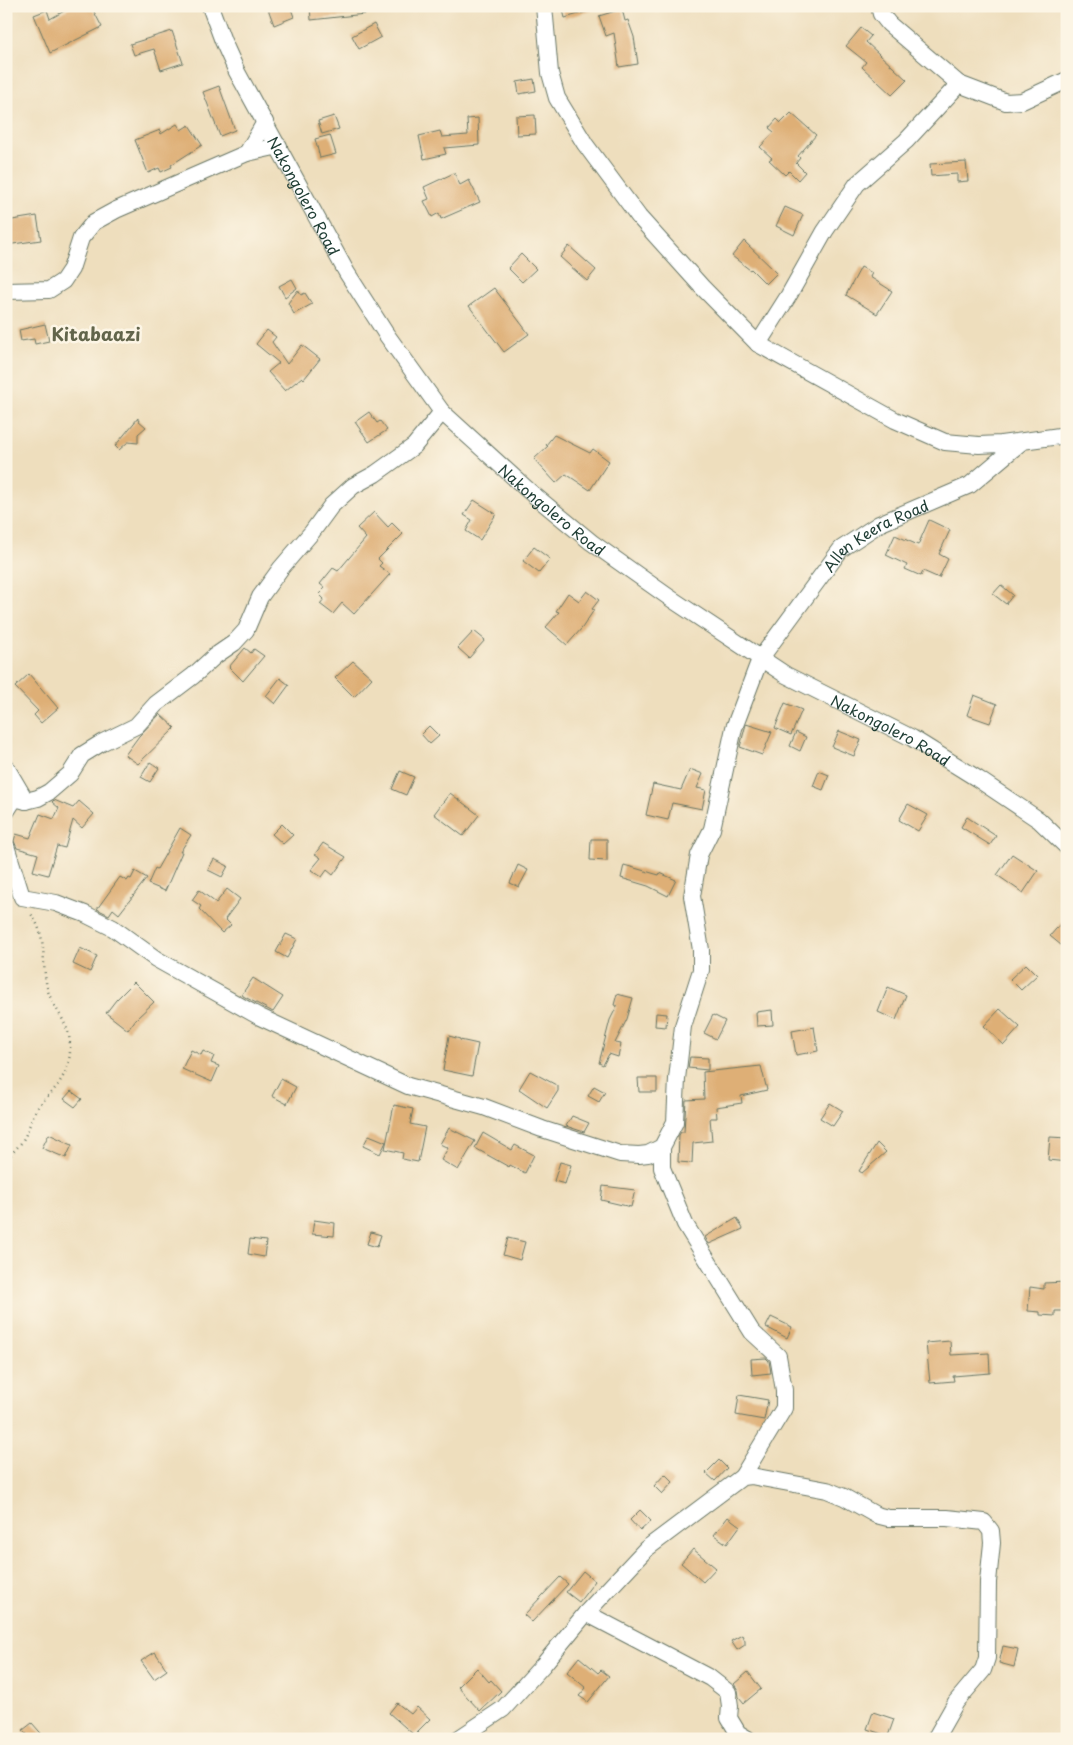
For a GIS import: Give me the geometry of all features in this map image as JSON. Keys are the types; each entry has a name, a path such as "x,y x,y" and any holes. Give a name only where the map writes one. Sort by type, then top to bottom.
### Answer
{"street":[{"name":"Nakongolero Road","path":"210,6 237,72 347,272 386,334 442,412 529,491 591,542 670,598 786,675 912,738 978,779 1039,820 1067,847"},
{"path":"544,6 550,73 557,98 585,144 639,217 702,287 758,344 895,420 945,442 979,445 1020,443 1067,435"},
{"path":"879,6 881,14 889,24 959,84 1006,102 1022,101 1067,80"},
{"path":"758,344 789,295 825,231 858,184 906,141 959,84"},
{"path":"247,153 265,122"},
{"path":"6,291 49,290 63,281 71,269 81,238 94,222 116,210 247,153 279,146"},
{"path":"6,812 15,798 26,801 38,798 49,792 70,774 82,755 103,742 136,726 156,704 193,676 215,656 234,644 246,630 260,597 331,506 353,486 375,474 414,446 442,412"},
{"name":"Allen Keera Road","path":"662,1147 675,1122 677,1079 683,1026 701,970 701,950 692,896 699,855 712,830 734,728 760,658 841,549 878,524 970,485 1020,443"},
{"path":"6,767 26,801"},
{"path":"6,846 22,897 56,902 113,928 163,963 260,1017 408,1086 484,1107 542,1129 620,1154 648,1154 662,1147 662,1168 685,1224 752,1332 778,1356 784,1390 784,1408 742,1477 646,1549 586,1613 503,1709 458,1739"},
{"path":"742,1477 751,1476 827,1490 876,1515 888,1518 947,1518 984,1522 991,1531 987,1658 983,1670 956,1702 935,1739"},
{"path":"586,1613 710,1678 728,1692 729,1718 738,1733 748,1739"}],"path":[{"path":"6,1164 10,1154 20,1145 28,1131 36,1110 59,1085 68,1068 70,1055 69,1034 62,1016 47,989 38,925 22,897"}],"building":[{"path":"73,6 91,6 102,27 50,53 34,15 47,10 50,19"},
{"path":"267,6 290,6 294,17 274,25"},
{"path":"310,6 364,6 365,14 311,20"},
{"path":"562,6 596,6 596,9 565,18"},
{"path":"622,9 625,21 628,20 634,37 638,64 619,67 614,33 606,36 599,16"},
{"path":"374,24 381,37 359,49 352,36"},
{"path":"861,28 871,36 866,42 907,80 892,95 862,67 866,62 846,46"},
{"path":"172,31 183,63 161,70 154,49 134,55 130,44"},
{"path":"534,79 536,91 519,94 517,82"},
{"path":"219,86 235,130 220,136 203,92"},
{"path":"791,113 816,135 798,156 800,158 796,163 805,172 798,180 789,171 785,175 769,160 772,158 760,147 774,132 769,128 777,119 781,123"},
{"path":"535,115 536,134 517,135 516,116"},
{"path":"334,116 339,129 322,134 318,121"},
{"path":"478,118 479,145 444,148 446,154 424,159 419,136 440,131 442,137 468,135 467,119"},
{"path":"177,124 181,130 189,125 202,145 171,165 172,167 161,172 159,168 148,173 135,140 160,130 161,134"},
{"path":"330,135 336,154 320,158 315,139"},
{"path":"966,162 968,181 957,182 957,174 931,176 930,164"},
{"path":"454,173 460,185 469,180 480,202 441,219 439,213 432,217 424,201 429,199 424,187"},
{"path":"785,207 803,215 794,235 776,226"},
{"path":"37,216 41,240 6,245 6,221"},
{"path":"744,241 777,273 766,284 751,269 732,256"},
{"path":"569,246 596,270 587,281 560,257"},
{"path":"521,254 536,269 522,282 508,268"},
{"path":"861,267 872,273 870,277 892,291 877,314 846,295"},
{"path":"292,279 297,288 285,297 279,286"},
{"path":"494,288 529,334 504,352 469,306"},
{"path":"298,290 301,295 305,293 312,304 294,314 288,303"},
{"path":"45,324 49,341 35,344 34,339 21,341 19,330"},
{"path":"267,330 276,337 272,342 287,364 302,345 320,359 304,379 302,377 285,391 268,372 279,363 256,344"},
{"path":"369,412 377,423 380,421 387,430 369,442 355,422"},
{"path":"138,418 146,427 138,434 138,443 128,442 119,450 115,446"},
{"path":"554,435 590,453 593,449 609,461 590,490 566,474 556,483 534,459 548,446 546,445"},
{"path":"474,500 496,514 480,540 466,531 472,520 464,515"},
{"path":"374,512 388,527 392,523 403,534 378,559 382,563 379,566 390,574 354,614 342,603 333,614 320,604 324,599 319,594 325,588 320,584 333,568 338,571 366,538 357,528"},
{"path":"929,520 950,530 939,554 948,559 939,578 923,571 921,576 905,569 907,565 886,555 895,535 918,545"},
{"path":"534,547 550,559 539,573 523,561"},
{"path":"1001,585 1013,595 1006,604 993,594"},
{"path":"587,591 599,600 582,628 567,645 546,627 559,612 556,611 568,593 579,601"},
{"path":"474,631 485,640 469,658 458,648"},
{"path":"245,648 251,653 254,649 264,656 243,681 229,667"},
{"path":"353,661 372,678 354,697 335,678"},
{"path":"29,674 58,708 41,723 34,715 38,711 15,687"},
{"path":"280,678 289,685 275,704 266,696"},
{"path":"974,695 997,704 990,723 967,715"},
{"path":"785,703 802,710 791,735 775,728"},
{"path":"160,714 175,728 138,764 125,755 139,736"},
{"path":"746,724 772,732 762,755 740,747"},
{"path":"429,726 439,736 430,744 421,734"},
{"path":"839,731 861,740 854,756 832,747"},
{"path":"796,732 806,737 800,751 790,746"},
{"path":"150,762 159,768 150,782 141,777"},
{"path":"690,769 703,774 697,788 706,790 702,809 672,803 668,820 646,815 653,784 681,790"},
{"path":"400,771 414,777 406,795 392,789"},
{"path":"819,771 829,775 823,790 813,786"},
{"path":"450,793 479,815 463,836 434,814"},
{"path":"54,800 73,808 79,801 94,814 82,828 73,820 65,848 57,846 48,875 33,871 38,854 17,848 14,841 16,834 30,838 40,814 54,819 59,808 52,802"},
{"path":"908,804 928,815 918,831 899,820"},
{"path":"967,817 996,836 990,845 961,827"},
{"path":"282,824 293,835 283,844 272,834"},
{"path":"180,828 191,835 180,852 182,852 165,891 148,884 155,868 157,869"},
{"path":"591,839 607,839 607,861 590,860"},
{"path":"323,843 346,857 333,875 327,870 322,877 311,870 321,858 315,854"},
{"path":"1012,854 1038,871 1023,893 997,875"},
{"path":"214,859 228,866 222,877 208,870"},
{"path":"518,865 528,870 519,887 510,883"},
{"path":"624,865 659,875 660,873 676,880 668,896 648,886 621,878"},
{"path":"135,871 147,878 119,914 113,909 109,915 97,909 120,877 127,881 129,878 131,879"},
{"path":"227,889 240,899 225,919 231,925 222,933 199,909 201,906 192,900 199,890 216,903"},
{"path":"1067,916 1067,950 1050,936"},
{"path":"286,934 297,939 287,958 276,952"},
{"path":"80,948 97,956 90,972 73,964"},
{"path":"1026,964 1037,975 1021,990 1010,979"},
{"path":"253,978 283,997 273,1012 243,996 242,994"},
{"path":"134,982 154,1002 136,1019 128,1030 106,1013"},
{"path":"888,987 906,995 896,1020 878,1012"},
{"path":"617,994 633,998 627,1019 615,1043 621,1044 618,1057 609,1054 603,1065 599,1063 610,1020 617,1006 614,1005"},
{"path":"1000,1009 1020,1027 1004,1045 984,1026"},
{"path":"772,1010 773,1025 757,1026 756,1012"},
{"path":"656,1013 667,1014 666,1027 655,1026"},
{"path":"713,1015 725,1021 716,1039 704,1033"},
{"path":"814,1027 818,1051 796,1055 792,1031"},
{"path":"449,1036 478,1044 472,1076 443,1070"},
{"path":"191,1050 201,1055 203,1051 214,1056 211,1063 219,1066 212,1082 182,1069"},
{"path":"690,1057 708,1058 708,1070 688,1068"},
{"path":"761,1066 767,1090 741,1096 742,1103 716,1107 717,1118 710,1118 712,1141 693,1143 692,1163 678,1162 679,1135 681,1132 684,1132 686,1100 704,1099 703,1072"},
{"path":"530,1071 558,1086 558,1091 547,1108 519,1089"},
{"path":"638,1078 657,1078 657,1092 639,1092"},
{"path":"281,1079 296,1087 287,1104 272,1096"},
{"path":"594,1086 605,1092 599,1102 588,1096"},
{"path":"71,1091 82,1099 75,1107 64,1099"},
{"path":"830,1103 843,1111 833,1126 820,1118"},
{"path":"394,1105 413,1109 410,1124 425,1127 418,1162 402,1159 403,1153 385,1149"},
{"path":"572,1116 589,1123 584,1132 566,1126"},
{"path":"449,1128 475,1141 458,1170 441,1160 448,1148 440,1144"},
{"path":"483,1133 512,1150 515,1145 534,1155 525,1173 510,1165 509,1167 475,1148"},
{"path":"49,1134 72,1145 66,1158 42,1148"},
{"path":"369,1135 386,1142 380,1154 363,1146"},
{"path":"1050,1137 1067,1138 1067,1162 1048,1160"},
{"path":"877,1143 886,1152 862,1173 859,1171"},
{"path":"560,1162 571,1165 565,1184 554,1181"},
{"path":"603,1186 635,1190 631,1207 601,1200"},
{"path":"737,1218 743,1229 709,1244 705,1237"},
{"path":"314,1220 335,1223 334,1236 312,1234"},
{"path":"371,1232 381,1235 377,1247 367,1244"},
{"path":"508,1238 525,1242 520,1260 503,1255"},
{"path":"250,1239 266,1241 264,1257 248,1254"},
{"path":"1067,1282 1067,1311 1055,1311 1055,1316 1040,1315 1040,1312 1028,1311 1030,1287 1044,1289 1044,1283"},
{"path":"771,1317 792,1327 787,1338 766,1327"},
{"path":"950,1341 951,1355 989,1353 990,1373 953,1376 954,1381 930,1383 926,1343"},
{"path":"766,1358 769,1361 771,1373 752,1375 751,1359"},
{"path":"739,1395 768,1400 764,1420 736,1415"},
{"path":"719,1460 727,1468 715,1481 706,1473"},
{"path":"665,1474 673,1482 662,1494 654,1486"},
{"path":"640,1510 651,1521 640,1531 630,1520"},
{"path":"728,1517 740,1526 727,1544 714,1535"},
{"path":"693,1549 716,1568 703,1582 681,1563"},
{"path":"583,1571 595,1581 579,1602 566,1592"},
{"path":"560,1577 568,1584 532,1622 524,1615"},
{"path":"742,1635 745,1645 737,1650 731,1641"},
{"path":"1003,1646 1018,1649 1014,1667 999,1663"},
{"path":"155,1652 167,1670 154,1679 141,1661"},
{"path":"579,1657 598,1673 601,1670 609,1676 588,1702 579,1696 586,1688 567,1672"},
{"path":"477,1668 489,1682 491,1680 501,1691 480,1711 458,1687"},
{"path":"748,1672 761,1689 744,1703 739,1697 738,1690 734,1684"},
{"path":"397,1703 411,1714 417,1707 430,1719 414,1735 389,1713"},
{"path":"873,1712 894,1719 888,1736 867,1729"},
{"path":"32,1723 46,1739 31,1739 23,1730"}],"district":[{"name":"Kitabaazi","path":"96,333"}]}
